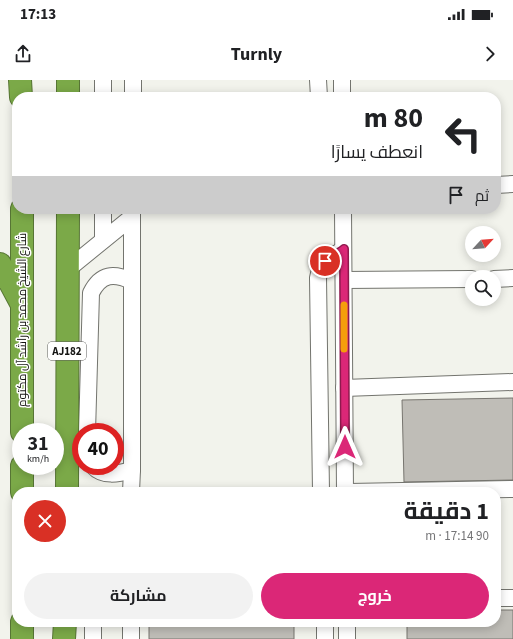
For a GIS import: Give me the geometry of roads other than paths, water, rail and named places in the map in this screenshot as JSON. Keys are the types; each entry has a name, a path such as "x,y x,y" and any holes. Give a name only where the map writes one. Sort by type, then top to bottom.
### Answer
{"highway":[{"path":"20,80 21,92"},
{"path":"68,80 68,92"},
{"name":"شارع الشيخ محمد بن راشد آل مكتوم","path":"22,214 22,423"},
{"name":"AJ182","path":"67,487 68,214"},
{"path":"0,264 22,306"},
{"path":"22,475 22,487"},
{"path":"22,627 22,639"},
{"path":"64,639 65,627"}],"street":[{"path":"103,80 103,92"},
{"path":"133,80 133,92"},
{"path":"318,80 319,92"},
{"path":"342,80 342,92"},
{"path":"501,184 513,184"},
{"path":"103,214 103,240"},
{"path":"68,269 131,214"},
{"path":"131,487 132,214"},
{"path":"341,214 344,249 345,487"},
{"path":"322,487 318,278 319,272 325,261 344,249"},
{"path":"88,423 91,293 94,286 105,277 118,276 132,281"},
{"path":"501,278 513,278"},
{"path":"344,280 465,279"},
{"path":"344,388 513,382"},
{"path":"124,473 132,470"},
{"path":"501,489 513,489"},
{"path":"501,598 513,598"},
{"path":"93,627 93,639"},
{"path":"131,627 131,639"},
{"path":"325,627 325,639"},
{"path":"347,627 347,639"}]}
